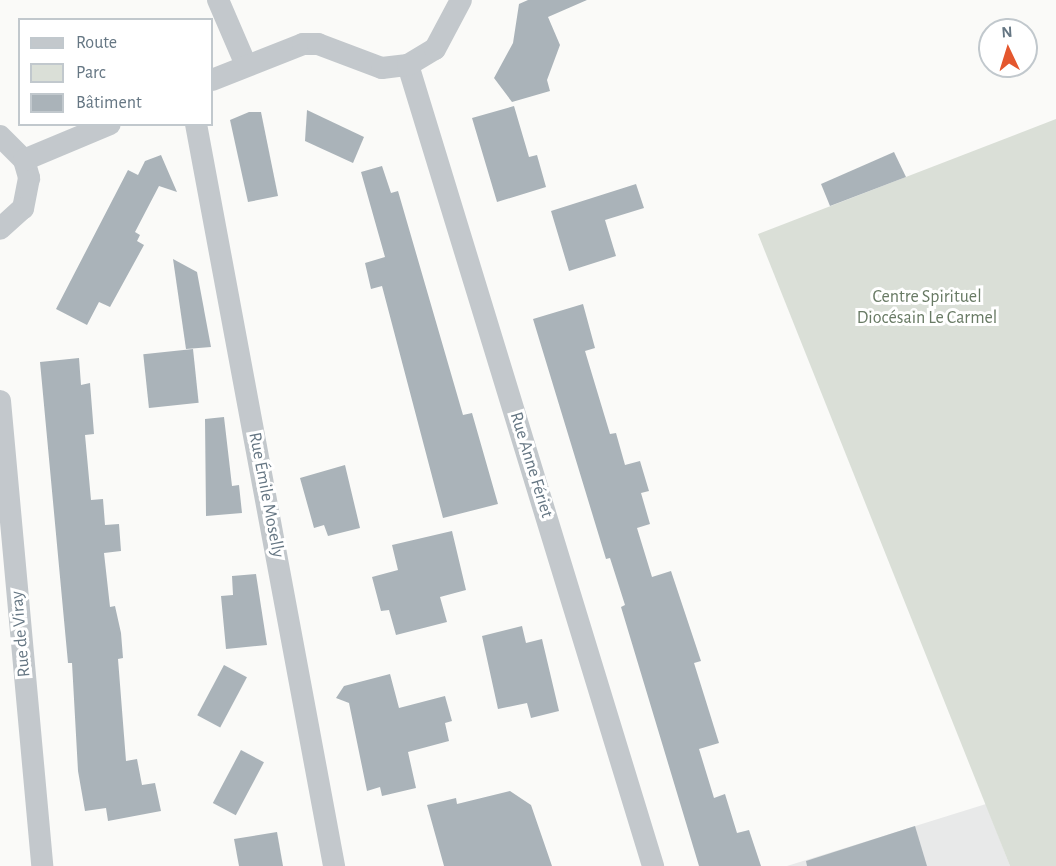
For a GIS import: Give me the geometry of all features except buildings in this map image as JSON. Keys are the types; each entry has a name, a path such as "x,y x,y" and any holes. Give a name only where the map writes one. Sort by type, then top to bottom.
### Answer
{"street":[{"path":"218,0 246,65"},
{"path":"213,80 303,44 318,44 382,68 408,64 435,49 461,0"},
{"name":"Rue Anne Fériet","path":"408,64 653,866"},
{"path":"24,160 105,126"},
{"name":"Rue Émile Moselly","path":"196,126 334,866"},
{"path":"0,136 24,160 28,194 14,220 0,229"},
{"name":"Rue de Viray","path":"0,401 42,866"}],"shaded area":[{"path":"986,804 1010,866 787,866"}],"green space":[{"name":"Centre Spirituel Diocésain Le Carmel","path":"1056,119 1056,866 1010,866 758,234"}]}
